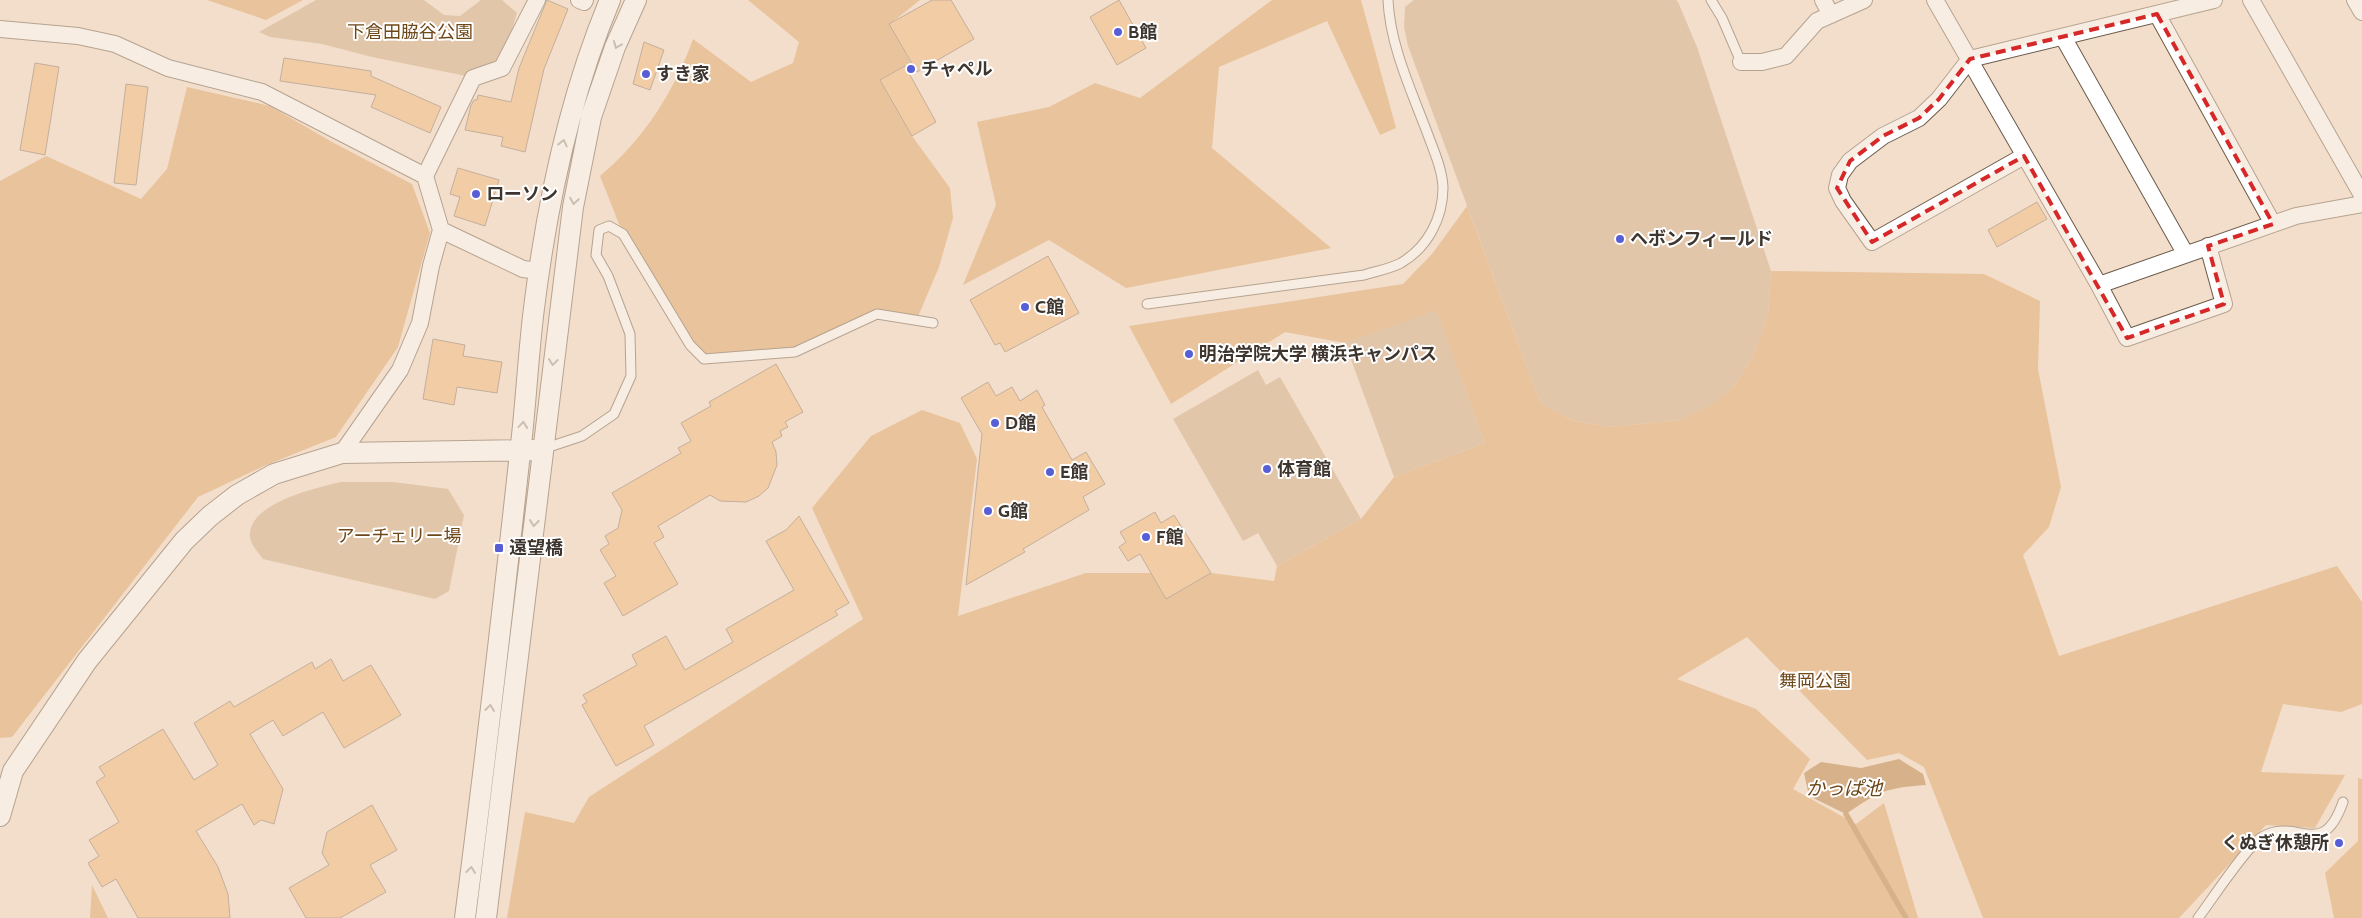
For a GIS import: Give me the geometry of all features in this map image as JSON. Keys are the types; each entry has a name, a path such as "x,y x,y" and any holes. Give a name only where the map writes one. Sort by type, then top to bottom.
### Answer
{"street":[{"path":"342,453 400,370 420,323 431,266 441,230 425,176 473,78 502,68 537,0"},
{"path":"578,0 584,2 585,0"},
{"path":"465,918 521,450 539,270 551,201 569,117 593,42 610,0"},
{"path":"486,918 559,312 580,167 594,108 615,47 636,0"},
{"path":"1823,0 1831,15"},
{"path":"1741,62 1762,62 1786,56 1817,21 1864,0"},
{"path":"1934,0 1970,59 2099,285 2127,338 2224,304 2208,246"},
{"path":"2024,156 1872,242 1843,202 1837,188 1840,175 1850,161 1883,136 1918,118 1939,99 1970,59 2214,0"},
{"path":"2250,0 2362,195"},
{"path":"2355,0 2362,12"},
{"path":"2157,14 2273,224"},
{"path":"0,29 78,36 115,44 168,68 262,92 425,176"},
{"path":"2064,37 2185,253"},
{"path":"2099,285 2185,253 2296,216 2362,204"},
{"path":"441,230 522,269 539,270"},
{"path":"0,816 7,770 87,661 190,534 237,495 274,474 342,453 543,449"}],"lane":[{"path":"1147,304 1364,275 1399,264 1416,252 1426,240 1440,215 1443,186 1438,165 1400,56 1388,12 1388,0"},
{"path":"1711,0 1722,18 1741,62"},
{"path":"543,449 582,436 614,414 632,376 630,334 608,276 596,255 599,230 608,226 623,234 690,345 704,359 795,352 877,314 933,322"},
{"path":"2198,918 2250,850 2262,838 2281,831 2314,835 2324,832 2336,822 2343,802"}],"highlighted area":[{"path":"2157,14 2273,224 2208,246 2224,304 2127,338 2024,156 1872,242 1837,188 1850,161 1883,136 1919,118 1939,99 1970,59"}],"green space":[{"path":"207,0 303,0 266,20"},
{"name":"下倉田脇谷公園","path":"316,0 424,0 444,15 460,16 481,0 502,0 517,13 508,43 498,64 466,76 372,57 322,44 270,37 259,32"},
{"path":"748,0 920,0 890,24 911,63 880,80 912,136 950,188 953,218 939,267 917,319 877,314 795,352 704,359 623,234 600,176 630,147 656,114 676,78 693,39 751,82 793,63 799,42"},
{"path":"1272,0 1361,0 1396,128 1380,135 1327,21 1219,67 1212,148 1331,248 1126,288 1049,240 963,285 996,205 977,122 1049,107 1095,83 1140,98"},
{"name":"ヘボンフィールド","path":"1414,0 1676,0 1678,2 1697,47 1771,271 1768,316 1753,356 1735,385 1711,406 1681,420 1611,427 1574,421 1540,403 1408,46 1404,27 1405,7"},
{"path":"187,87 270,106 332,142 412,184 430,233 398,347 336,437 264,466 198,497 12,737 0,738 0,181 46,156 141,199 167,169"},
{"name":"舞岡公園","path":"1467,206 1540,403 1574,421 1611,427 1681,420 1710,406 1735,385 1753,356 1768,316 1771,271 1984,274 2040,301 2038,369 2061,487 2049,527 2023,555 2059,656 2337,566 2362,602 2362,704 2341,712 2283,704 2261,772 2345,775 2315,828 2266,825 2179,918 1983,918 1924,767 1899,753 1867,760 1747,637 1677,679 1756,709 1810,759 1793,789 1856,824 1884,803 1918,918 507,918 525,812 574,823 589,797 863,619 812,508 871,436 922,410 960,423 977,459 958,616 1086,573 1211,573 1274,581 1277,566 1361,519 1394,477 1485,443 1436,310 1345,343 1285,332 1171,404 1129,326 1403,284 1432,254"},
{"path":"1436,309 1485,443 1394,477 1345,343"},
{"name":"体育館","path":"1258,370 1266,385 1280,377 1361,519 1277,566 1258,533 1243,541 1173,419"},
{"name":"アーチェリー場","path":"341,482 393,482 448,489 464,515 449,591 435,599 263,559 250,539 250,532 254,521 262,512 288,498"},
{"path":"2358,778 2362,779 2362,918 2334,918 2325,873 2358,841"},
{"path":"92,885 108,918 90,918"}],"water":[{"name":"かっぱ池","path":"1899,759 1923,774 1926,785 1892,789 1883,792 1846,814 1809,796 1804,773 1821,762 1861,768"}],"building":[{"path":"547,0 568,9 544,69 525,152 501,146 503,137 465,130 471,105 474,100 477,100 478,95 511,102 519,68"},
{"name":"チャペル","path":"932,0 951,0 974,39 917,72 889,24"},
{"name":"B館","path":"1119,0 1146,48 1117,65 1090,17"},
{"name":"すき家","path":"644,42 664,50 650,90 633,84"},
{"path":"284,58 371,71 371,76 441,107 430,133 371,107 376,95 280,81"},
{"path":"35,63 59,67 45,155 20,150"},
{"path":"905,66 936,122 912,136 880,80"},
{"path":"126,84 148,87 136,185 114,183"},
{"path":"458,168 499,180 485,226 454,216 460,197 450,194"},
{"path":"2037,202 2047,219 1997,247 1988,230"},
{"name":"C館","path":"1048,256 1079,313 1005,352 1000,343 995,345 970,300"},
{"path":"433,339 465,345 463,356 502,362 497,393 457,387 454,405 423,399"},
{"path":"776,364 803,412 785,422 788,427 780,431 782,436 772,442 776,452 777,465 768,488 759,496 746,502 720,501 710,495 658,526 664,537 654,543 678,584 623,616 604,583 616,576 600,550 609,544 605,536 618,528 622,510 612,493 681,453 678,448 691,441 681,423 711,406 709,402"},
{"path":"988,382 996,396 1012,387 1020,401 1037,390 1045,405 1042,407 1072,460 1086,452 1105,484 1083,497 1089,510 1023,549 1025,552 966,585 982,434 961,398"},
{"path":"1155,512 1161,523 1174,515 1211,573 1166,599 1140,554 1128,561 1119,547 1126,542 1120,532"},
{"path":"799,516 849,603 835,611 838,615 644,726 654,745 616,766 582,705 587,702 583,695 637,665 632,655 666,636 685,670 733,642 726,629 794,590 766,541 786,530"},
{"path":"331,659 343,681 371,665 401,715 344,748 323,712 283,736 273,720 250,734 283,789 274,824 261,820 254,825 242,804 196,831 218,867 228,894 230,918 138,918 116,879 102,887 88,863 99,856 89,840 119,822 96,782 105,776 99,767 163,729 194,780 218,765 194,723 230,701 234,707 312,662 315,669"},
{"path":"372,805 397,850 370,865 386,892 340,918 306,918 289,888 329,865 322,853 327,832"}],"waterway":[{"path":"1846,814 1906,918"}],"place":[{"name":"B館","path":"1118,32"},
{"name":"チャペル","path":"911,69"},
{"name":"すき家","path":"646,74"},
{"name":"ローソン","path":"476,194"},
{"name":"ヘボンフィールド","path":"1620,239"},
{"name":"C館","path":"1025,307"},
{"name":"明治学院大学 横浜キャンパス","path":"1189,354"},
{"name":"D館","path":"995,423"},
{"name":"体育館","path":"1267,469"},
{"name":"E館","path":"1050,472"},
{"name":"G館","path":"988,511"},
{"name":"F館","path":"1146,537"},
{"name":"遠望橋","path":"499,548"},
{"name":"くぬぎ休憩所","path":"2339,843"}]}
